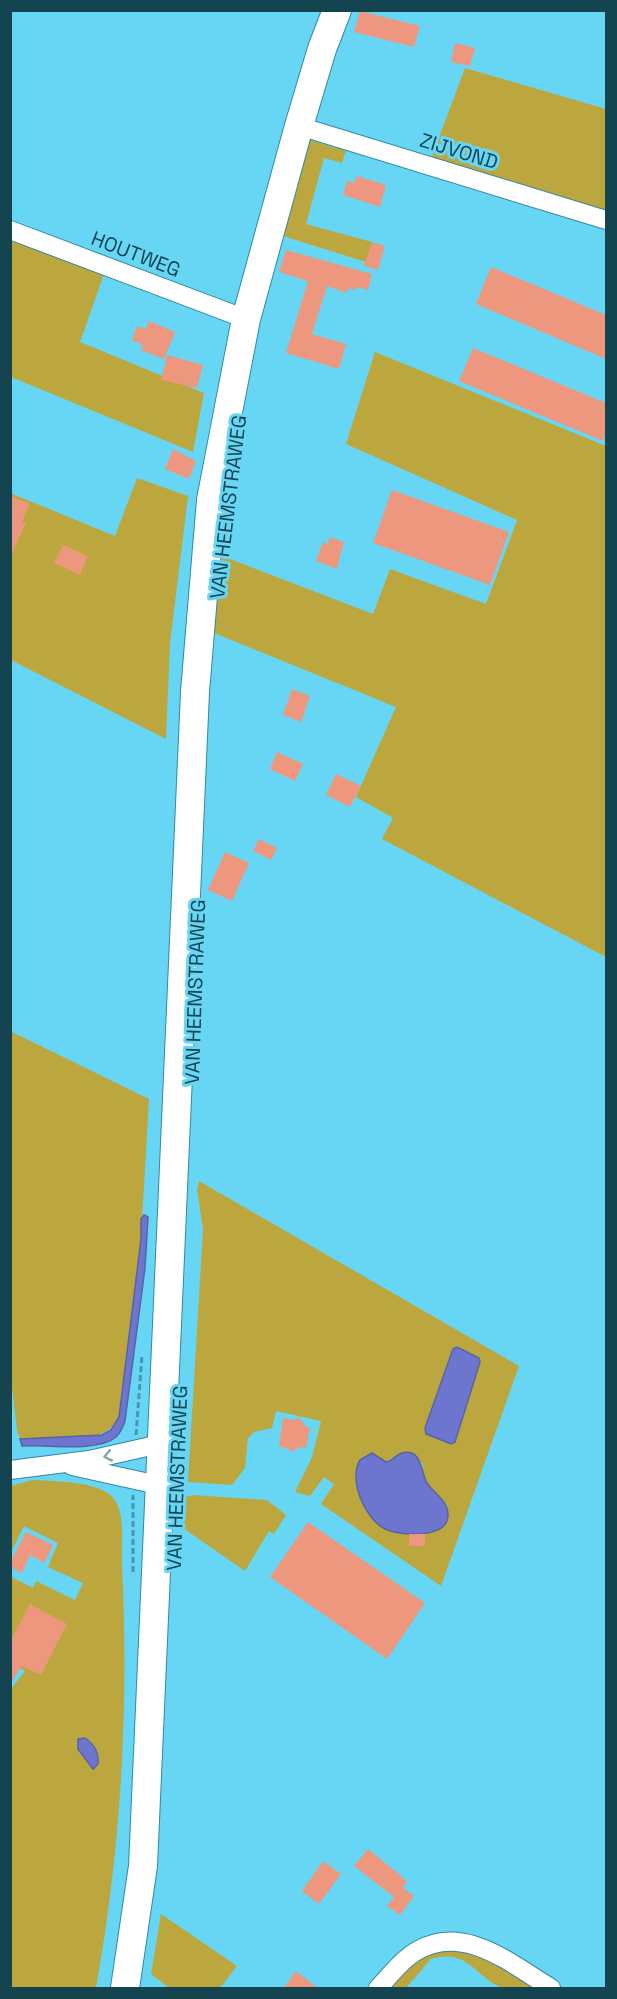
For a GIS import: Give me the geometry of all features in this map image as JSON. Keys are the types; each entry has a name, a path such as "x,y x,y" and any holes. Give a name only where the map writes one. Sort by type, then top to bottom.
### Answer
{"main road":[{"name":"VAN HEEMSTRAWEG","path":"125,1989 142,1866 200,609 221,441 246,319 299,126 322,49 337,10"}],"street":[{"name":"ZIJVOND","path":"299,126 606,220"},
{"name":"HOUTWEG","path":"10,230 246,319"},
{"path":"10,1470 89,1460 160,1444"},
{"path":"55,1463 158,1485"},
{"path":"378,1989 416,1951 451,1942 478,1945 551,1989"}],"shaded area":[{"path":"465,68 606,109 606,213 431,159"},
{"path":"310,140 346,151 342,163 324,158 306,224 372,242 366,262 283,236"},
{"path":"10,237 104,274 80,342 204,393 193,452 11,377"},
{"path":"375,352 606,446 606,957 382,839 393,818 356,797 396,707 214,633 222,556 373,614 390,569 486,604 517,520 346,444"},
{"path":"137,478 188,496 170,643 166,739 11,660 10,493 115,536"},
{"path":"10,1031 149,1099 141,1239 120,1417 112,1427 89,1438 20,1439 17,1431 10,1370"},
{"path":"199,1181 519,1366 441,1586 321,1504 334,1484 324,1477 310,1496 295,1492 312,1457 321,1421 276,1411 272,1428 254,1432 248,1438 245,1468 232,1485 188,1482 203,1229 197,1190","holes":["373,1453 386,1462 400,1454 422,1463 425,1478 446,1525 434,1532 364,1504 357,1481 357,1468 365,1457"]},
{"path":"32,1480 88,1485 108,1493 118,1506 122,1523 124,1672 121,1778 112,1883 96,1988 11,1988 10,1690 25,1671 11,1663 10,1576 33,1588 36,1581 75,1600 83,1583 48,1567 58,1543 24,1526 11,1552 11,1486"},
{"path":"193,1495 267,1500 286,1515 274,1534 269,1531 245,1571 183,1528 185,1497"},
{"path":"161,1914 237,1966 220,1988 169,1988 151,1974"},
{"path":"451,1948 484,1957 533,1988 504,1988 494,1984 464,1961 444,1956 431,1959 406,1988 383,1988 421,1957"}],"water":[{"path":"144,1215 148,1217 145,1268 125,1421 121,1430 116,1437 97,1445 22,1446 20,1439 102,1435 111,1430 119,1417 141,1239 141,1219"},
{"path":"457,1347 479,1358 480,1362 455,1442 451,1444 426,1434 425,1428 453,1349"},
{"path":"408,1452 417,1457 426,1481 443,1500 447,1509 446,1523 432,1532 422,1534 392,1531 378,1524 360,1498 356,1478 360,1460 372,1453 386,1462"},
{"path":"85,1738 91,1743 98,1756 98,1764 93,1769 78,1749 78,1739"}],"building":[{"path":"360,11 420,26 414,47 354,32"},
{"path":"455,43 475,48 470,66 451,62"},
{"path":"357,176 386,185 380,207 343,195 347,181 354,183"},
{"path":"372,242 385,246 378,270 364,266"},
{"path":"286,250 372,274 368,290 357,287 355,290 348,288 347,293 327,286 312,334 346,344 339,369 286,353 308,281 279,272"},
{"path":"491,267 606,315 606,359 476,304"},
{"path":"149,321 175,332 164,359 141,350 143,345 132,340 137,326 146,329"},
{"path":"473,348 606,403 606,432 603,441 459,381"},
{"path":"167,355 203,365 197,388 161,380"},
{"path":"173,449 196,461 189,479 165,469"},
{"path":"392,490 509,532 490,585 373,543"},
{"path":"10,496 30,504 22,522 26,523 10,557"},
{"path":"330,537 344,542 337,569 316,561 323,542 328,544"},
{"path":"63,545 88,556 80,575 54,563"},
{"path":"292,689 310,696 301,722 283,715"},
{"path":"277,752 303,764 295,781 270,769"},
{"path":"336,774 361,786 350,807 326,795"},
{"path":"259,839 277,848 271,860 253,851"},
{"path":"225,852 249,863 232,901 208,890"},
{"path":"299,1417 306,1427 310,1428 306,1448 300,1447 291,1452 279,1446 283,1418 295,1420"},
{"path":"308,1522 425,1603 387,1659 270,1577"},
{"path":"26,1532 53,1545 44,1563 30,1555 22,1573 10,1567 10,1562"},
{"path":"409,1534 425,1534 425,1546 409,1546"},
{"path":"30,1604 67,1624 41,1675 22,1666 10,1684 10,1642"},
{"path":"368,1849 407,1882 403,1888 414,1896 400,1915 387,1906 394,1897 354,1866"},
{"path":"323,1861 341,1874 319,1904 302,1891"},
{"path":"296,1971 319,1989 283,1989"}]}
